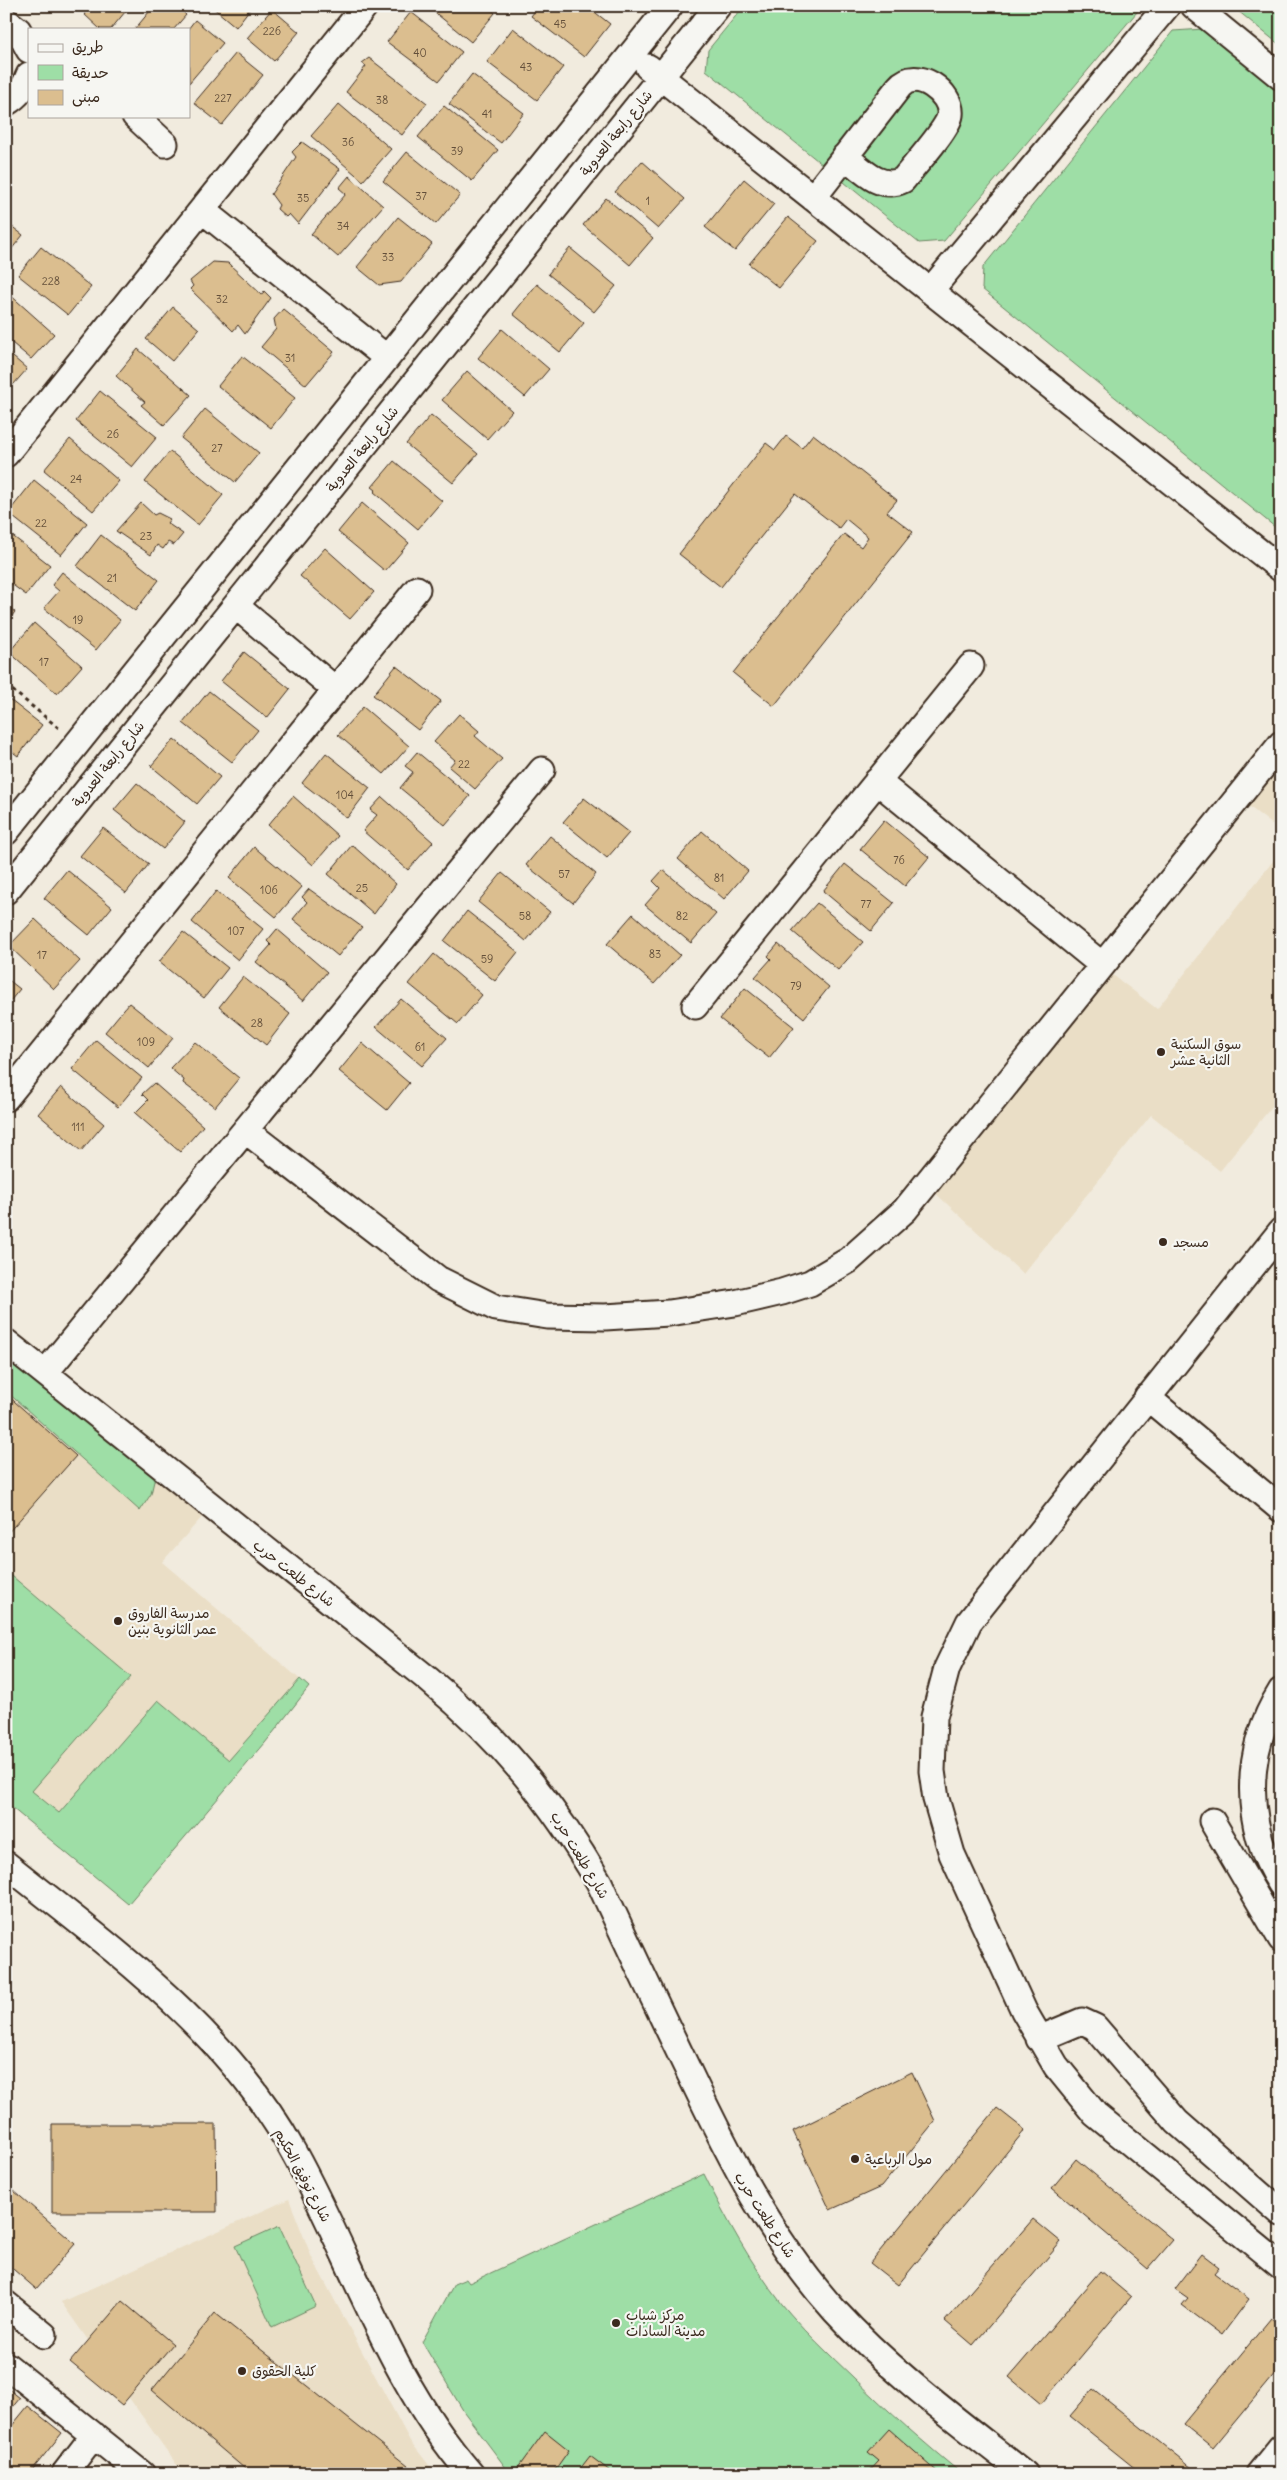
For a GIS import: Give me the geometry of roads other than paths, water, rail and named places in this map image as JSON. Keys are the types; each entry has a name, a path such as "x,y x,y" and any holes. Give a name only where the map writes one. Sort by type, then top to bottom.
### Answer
{"street":[{"path":"6,832 670,6"},
{"name":"شارع رابعة العدوية","path":"6,891 718,6"},
{"path":"930,291 1167,6"},
{"path":"1194,6 1281,77"},
{"path":"6,454 202,210 357,9"},
{"path":"7,21 18,30 28,45"},
{"path":"632,54 1281,569"},
{"path":"6,103 15,98 25,86 28,78"},
{"path":"136,118 165,144"},
{"path":"813,198 845,156"},
{"path":"202,210 387,358"},
{"path":"6,1098 417,589"},
{"path":"236,606 336,690"},
{"path":"695,1006 971,666"},
{"path":"245,1130 438,1279 496,1308 547,1316 605,1317 669,1313 735,1303 782,1292 810,1282 849,1260 905,1210 1281,744"},
{"path":"45,1373 542,770"},
{"path":"877,781 1102,965"},
{"path":"1281,1231 969,1622 947,1668 934,1717 932,1771 942,1827 952,1854 1024,2011 1056,2066 1095,2114 1281,2266"},
{"name":"شارع طلعت حرب","path":"6,1342 429,1680 494,1738 523,1770 571,1836 599,1882 734,2166 780,2241 828,2303 897,2373 1024,2474"},
{"path":"1148,1397 1281,1508"},
{"path":"1281,1691 1263,1726 1256,1749 1252,1795 1260,1842 1272,1871 1281,1884"},
{"path":"1212,1821 1281,1939"},
{"name":"شارع توفيق الحكيم","path":"6,1864 136,1968 202,2031 245,2081 294,2152 350,2266 382,2338 433,2428 471,2474"},
{"path":"1039,2039 1082,2021 1095,2028 1177,2122 1281,2213"},
{"path":"6,2304 44,2335"},
{"path":"6,2364 142,2474"},
{"path":"64,2474 94,2435"},
{"path":"1259,2474 1281,2447"}],"place":[{"name":"سوق السكنية الثانية عشر","path":"1161,1052"},
{"name":"مسجد","path":"1163,1242"},
{"name":"مدرسة الفاروق عمر الثانوية بنين","path":"118,1621"},
{"name":"مول الرباعية","path":"855,2159"},
{"name":"مركز شباب مدينة السادات","path":"616,2323"},
{"name":"كلية الحقوق","path":"242,2371"}]}
